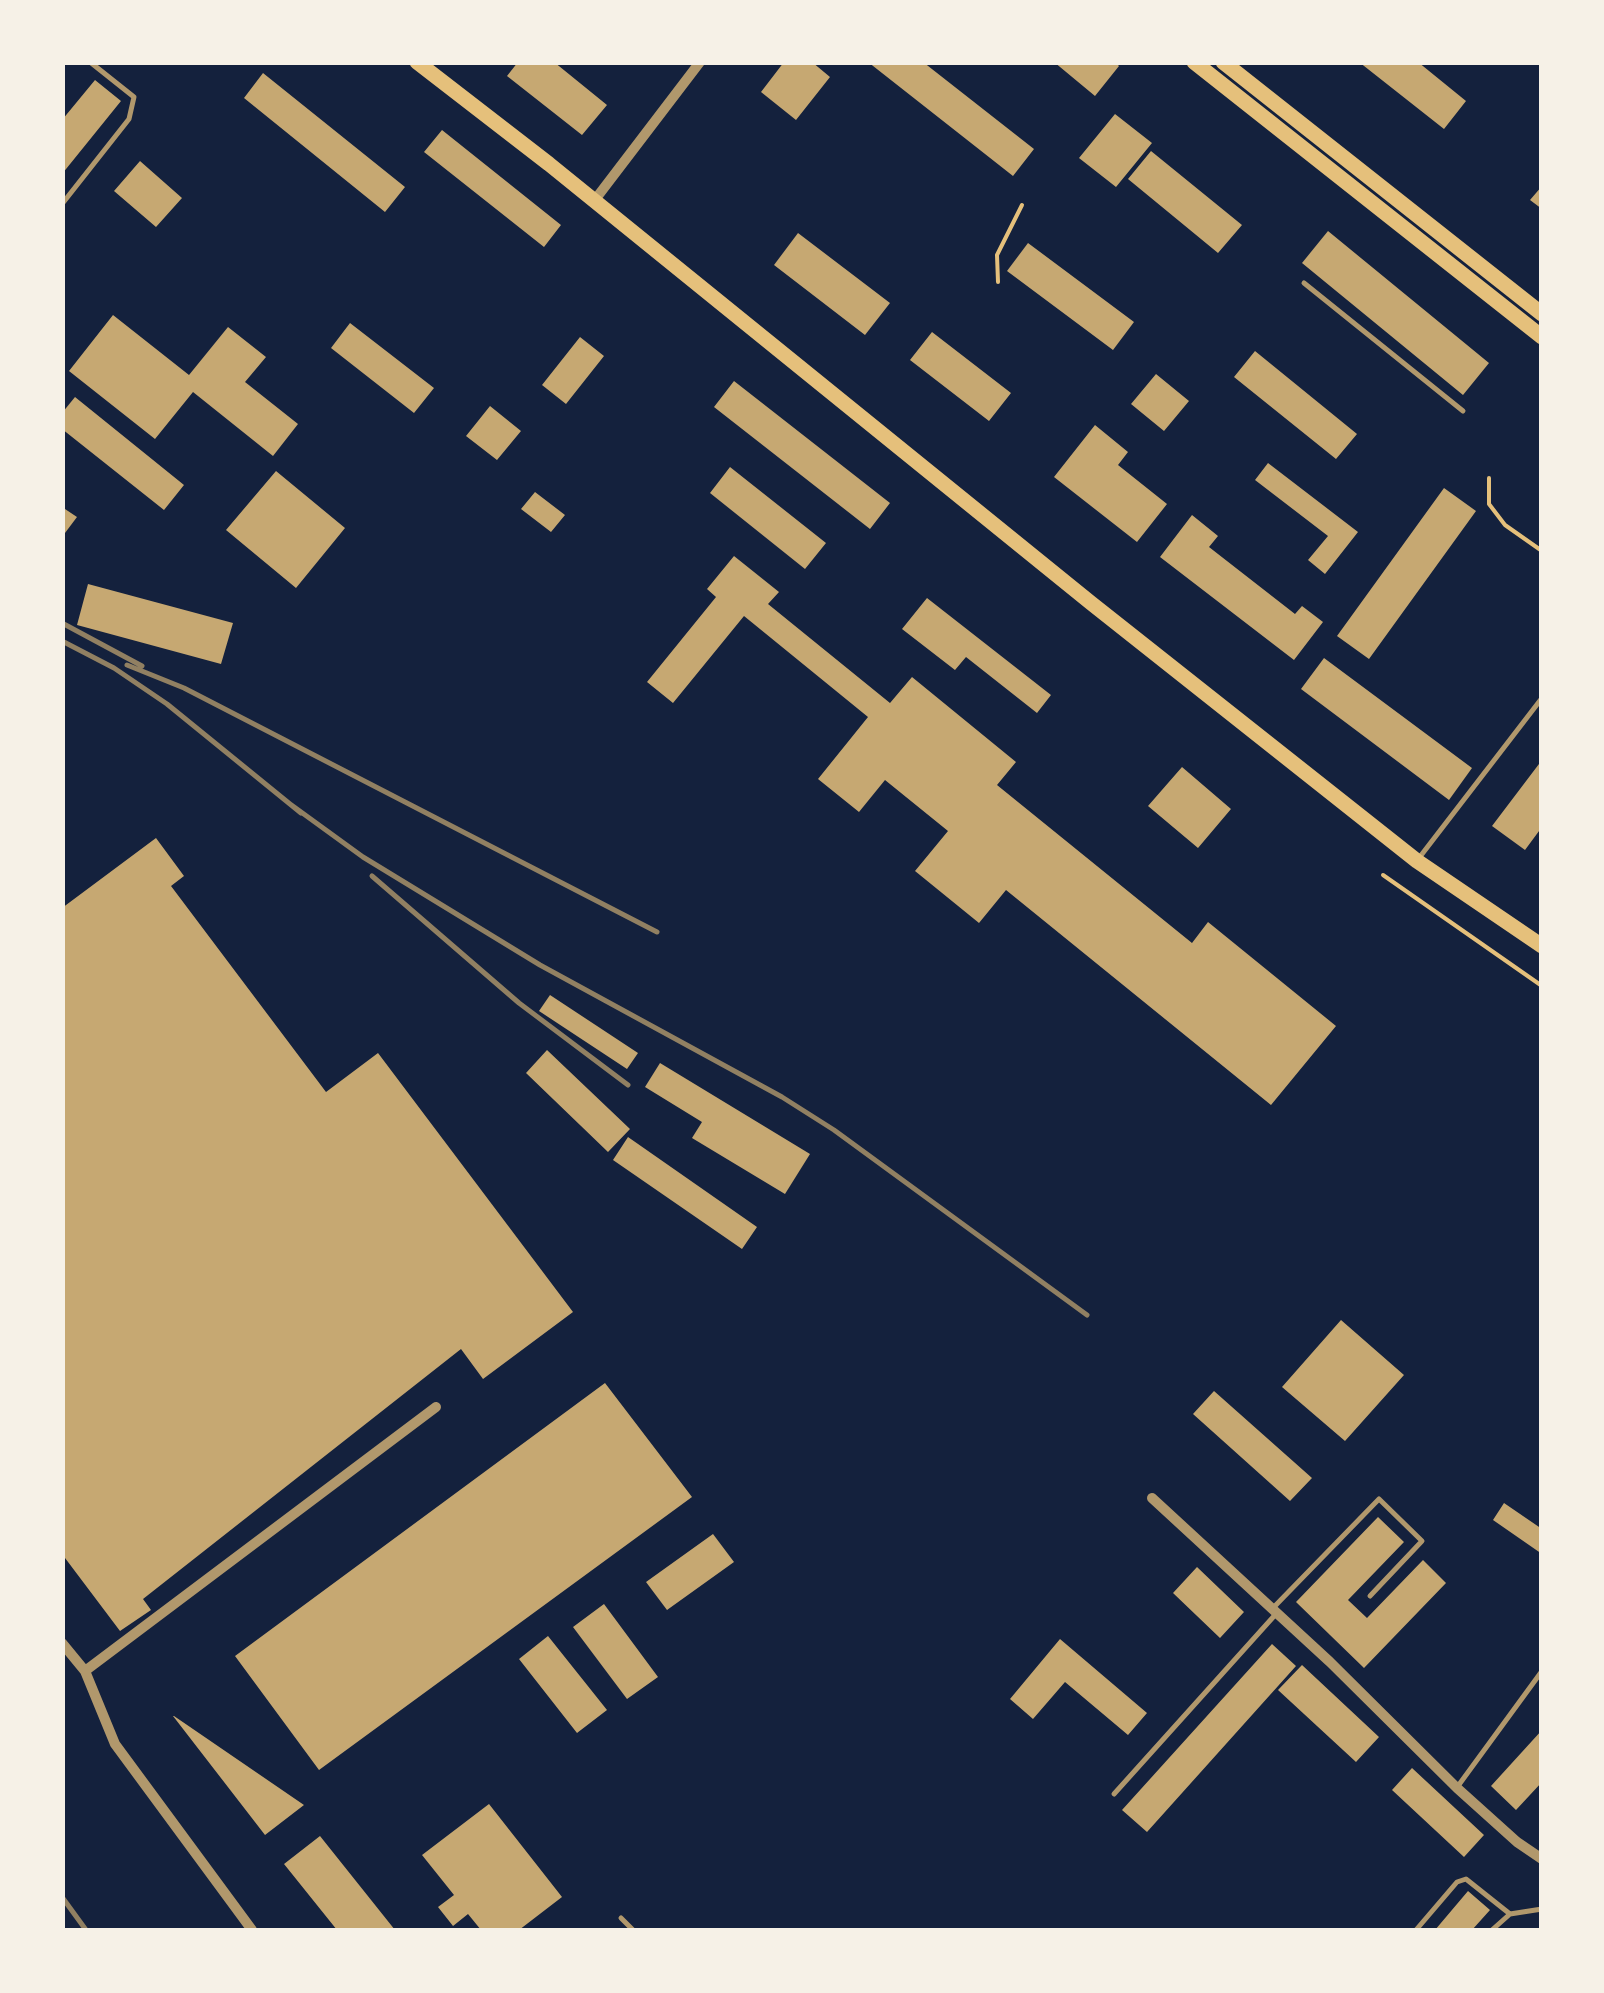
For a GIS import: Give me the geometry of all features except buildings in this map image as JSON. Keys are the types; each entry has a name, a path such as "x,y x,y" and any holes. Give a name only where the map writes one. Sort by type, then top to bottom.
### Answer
{"main road":[{"path":"416,62 1417,861 1542,946"},
{"path":"1194,62 1542,336"},
{"path":"1223,62 1541,312 1528,326"}],"street":[{"path":"594,201 700,62"},
{"path":"86,1671 436,1407"},
{"path":"1152,1498 1457,1788 1542,1859"},
{"path":"62,1642 86,1671 115,1744 252,1930"}],"lane":[{"path":"62,204 129,118 134,97 90,62"},
{"path":"1304,284 1462,411"},
{"path":"1417,861 1542,698"},
{"path":"1114,1794 1379,1499 1422,1541 1370,1596"},
{"path":"1457,1788 1542,1671"},
{"path":"1416,1930 1463,1879 1510,1914"},
{"path":"1492,1930 1510,1914 1542,1909"},
{"path":"621,1918 633,1930"}],"path":[{"path":"998,282 998,255 1022,205"},
{"path":"1489,478 1489,504 1505,525 1542,551"},
{"path":"1382,875 1542,986"}],"railway":[{"path":"62,623 142,666"},
{"path":"62,641 114,668 167,704 301,813"},
{"path":"127,665 184,688 657,932"},
{"path":"290,804 363,857 540,965 782,1097 834,1130 1087,1315"},
{"path":"372,876 519,1003 628,1085"},
{"path":"62,1897 86,1930"}]}
